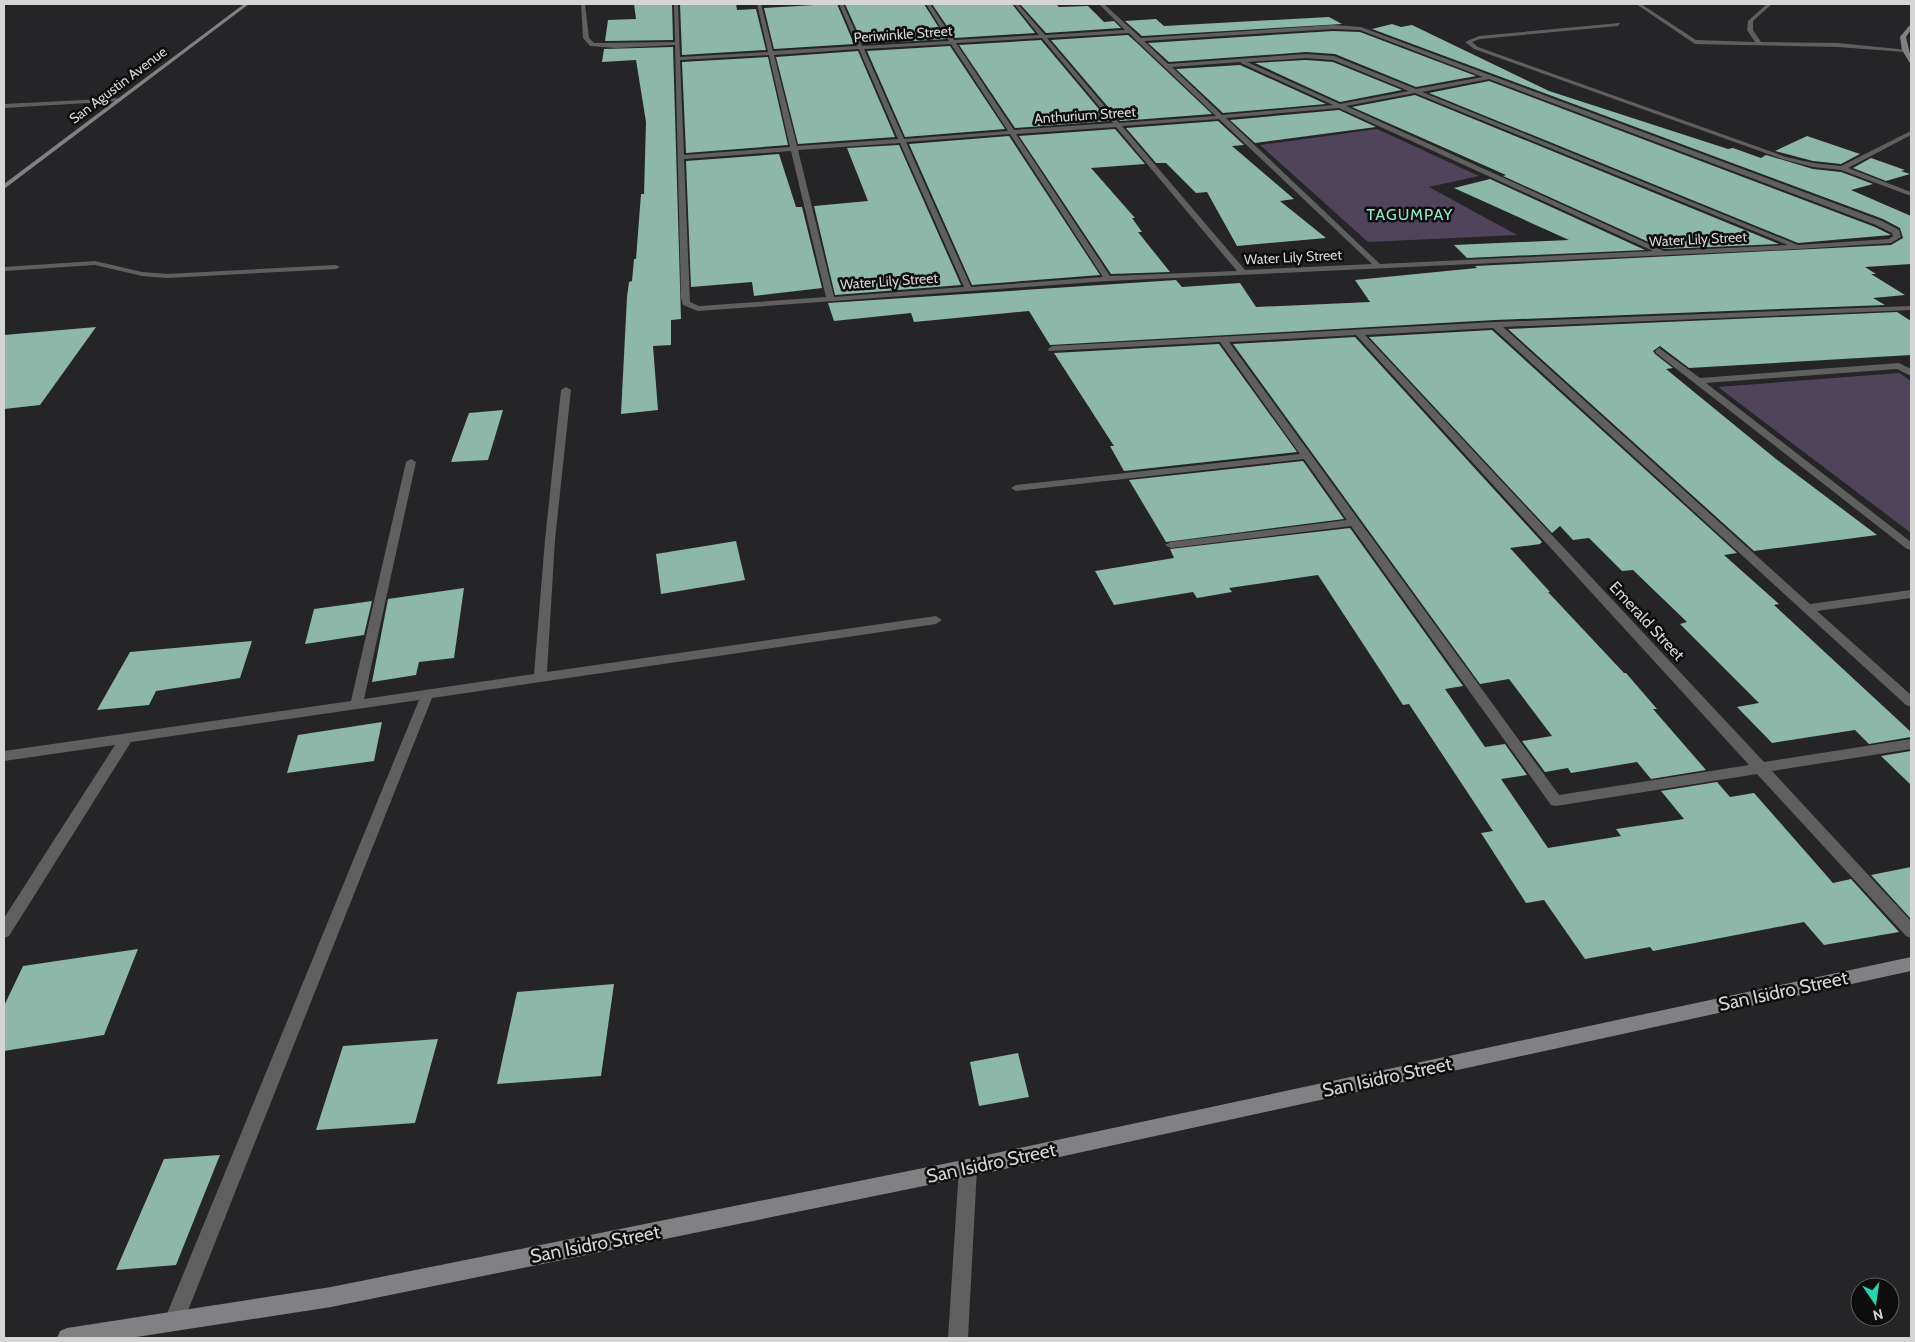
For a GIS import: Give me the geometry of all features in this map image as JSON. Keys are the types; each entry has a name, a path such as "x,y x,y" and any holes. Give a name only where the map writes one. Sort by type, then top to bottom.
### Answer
{"street":[{"name":"San Agustin Avenue","path":"4,187 247,4"},
{"path":"583,4 586,38 592,45 616,46 677,43"},
{"path":"676,4 680,157"},
{"path":"759,4 830,298"},
{"path":"841,4 904,140 968,288"},
{"path":"928,4 1108,279"},
{"path":"1016,4 1045,36 1242,272"},
{"path":"1101,4 1378,266"},
{"path":"1638,4 1695,42 1838,45 1905,50"},
{"path":"1759,44 1750,33 1748,26 1751,18 1770,4"},
{"path":"1618,24 1478,38 1468,42 1476,48 1784,158 1813,165 1842,168 1911,194"},
{"path":"1911,26 1903,37 1905,50 1911,63"},
{"path":"1139,40 1352,28 1489,77"},
{"name":"Periwinkle Street","path":"677,59 1130,31"},
{"path":"1167,66 1306,56 1334,58 1798,247"},
{"path":"1240,61 1664,253"},
{"name":"Anthurium Street","path":"680,157 1119,125 1339,106 1489,77"},
{"name":"Water Lily Street","path":"680,157 685,298 686,303 690,307 712,308 1108,279 1798,247 1890,241 1897,237 1896,232 1879,223 1489,77"},
{"path":"4,106 121,99"},
{"path":"1842,168 1910,135"},
{"path":"4,269 95,263 142,274 168,276 336,267"},
{"path":"1052,349 1495,325 1911,308"},
{"path":"1495,325 1911,702"},
{"name":"Emerald Street","path":"1359,332 1911,931"},
{"path":"1223,340 1556,801 1911,744"},
{"path":"1659,351 1911,547"},
{"path":"1697,380 1899,366 1911,373"},
{"path":"540,678 550,540 566,390"},
{"path":"1016,488 1307,456"},
{"path":"356,705 411,462"},
{"path":"1171,545 1354,522"},
{"path":"1808,608 1911,594"},
{"path":"4,756 936,620"},
{"path":"174,1321 427,695"},
{"path":"4,931 126,739"},
{"name":"San Isidro Street","path":"67,1338 331,1296 968,1168 1911,964"},
{"path":"958,1338 968,1168"}],"shaded area":[{"path":"1377,129 1479,176 1429,187 1517,235 1368,242 1260,145"},
{"path":"1899,373 1911,381 1911,533 1718,387"}],"building":[{"path":"634,4 672,4 673,40 605,41 608,20 636,19"},
{"path":"680,4 736,4 737,10 756,9 766,50 682,55"},
{"path":"837,4 854,44 774,49 764,8"},
{"path":"845,4 924,4 946,39 863,44"},
{"path":"932,4 1012,4 1035,33 955,38"},
{"path":"1020,4 1056,4 1059,7 1088,6 1104,22 1114,21 1121,28 1046,33"},
{"path":"1329,17 1342,24 1142,36 1125,21 1156,19 1164,26"},
{"path":"1392,24 1401,27 1412,25 1549,91 1728,149 1733,148 1761,158 1766,155 1813,169 1841,172 1873,184 1851,190 1911,216 1911,264 1865,267 1876,274 1871,274 1905,295 1873,298 1885,305 1495,320 1050,345 1029,311 914,322 911,313 834,321 828,303 1176,280 1182,287 1240,283 1256,307 1370,302 1355,280 1477,268 1475,266 1891,245 1903,238 1900,228 1883,219 1372,29"},
{"path":"1333,31 1360,32 1476,76 1416,87 1335,54 1306,52 1169,62 1148,43"},
{"path":"1128,35 1212,114 1120,121 1051,40"},
{"path":"1041,40 1109,121 1015,128 959,45"},
{"path":"950,46 1005,129 905,137 867,51"},
{"path":"673,47 681,319 671,320 671,345 653,346 658,410 621,414 627,297 629,282 632,281 634,259 636,259 641,194 644,194 646,122 636,60 602,62 604,49"},
{"path":"858,51 895,137 798,144 776,57"},
{"path":"768,57 788,145 686,153 682,62"},
{"path":"1306,60 1333,62 1402,90 1340,102 1255,63"},
{"path":"1240,65 1326,104 1223,113 1176,69"},
{"path":"1489,81 1875,227 1891,235 1798,243 1429,93"},
{"path":"1415,95 1779,244 1664,249 1503,176 1506,175 1352,107"},
{"path":"1339,110 1376,127 1255,143 1230,120"},
{"path":"1218,121 1244,145 1232,146 1294,199 1280,201 1326,238 1237,246 1207,192 1196,193 1166,163 1156,163 1126,128"},
{"path":"1115,129 1145,164 1091,168 1135,218 1132,218 1142,232 1138,232 1170,272 1111,274 1019,136"},
{"path":"1009,136 1100,275 972,285 909,144"},
{"path":"1807,136 1860,154 1841,164 1813,161 1775,151"},
{"path":"899,145 961,285 835,295 814,206 868,201 847,148"},
{"path":"779,154 796,207 802,207 822,288 754,296 752,282 691,287 686,161"},
{"path":"1871,158 1905,170 1901,171 1910,174 1886,181 1853,168"},
{"path":"1490,179 1645,250 1467,258 1454,245 1569,240 1454,188"},
{"path":"1897,312 1911,321 1911,355 1689,368 1660,346 1653,351 1673,368 1666,369 1776,459 1877,535 1754,551 1508,329"},
{"path":"96,327 40,405 4,409 4,335"},
{"path":"1492,330 1737,553 1724,555 1779,604 1774,605 1911,732 1911,737 1869,744 1855,730 1772,743 1737,707 1759,703 1680,624 1687,622 1633,570 1622,571 1589,538 1573,540 1560,526 1552,533 1369,337"},
{"path":"1355,337 1542,542 1540,544 1510,548 1550,592 1548,592 1626,673 1657,709 1653,709 1706,770 1651,779 1637,762 1571,773 1568,768 1545,772 1522,741 1552,736 1509,679 1480,684 1233,344"},
{"path":"1219,344 1297,452 1124,471 1110,446 1114,446 1054,353"},
{"path":"503,410 488,460 451,462 469,413"},
{"path":"1303,461 1344,519 1166,542 1129,480"},
{"path":"1350,528 1463,686 1445,689 1485,747 1505,744 1527,775 1501,779 1548,848 1621,836 1616,829 1684,819 1661,791 1717,782 1730,797 1754,793 1833,883 1851,879 1899,932 1824,945 1804,922 1653,951 1650,947 1585,959 1544,900 1526,903 1481,833 1493,831 1409,704 1403,705 1318,575 1229,588 1232,592 1197,598 1193,592 1114,605 1095,571 1174,558 1170,549"},
{"path":"736,541 745,580 661,594 656,554"},
{"path":"464,588 454,658 419,662 416,675 372,682 388,599"},
{"path":"372,601 364,635 305,644 314,609"},
{"path":"252,641 240,678 156,691 149,705 97,710 130,652"},
{"path":"382,722 374,761 287,773 298,735"},
{"path":"1911,751 1911,785 1881,756"},
{"path":"1911,867 1911,919 1871,875"},
{"path":"138,949 104,1035 4,1051 4,1006 23,966"},
{"path":"614,984 601,1076 497,1084 517,992"},
{"path":"438,1039 415,1123 316,1130 343,1046"},
{"path":"1018,1053 1029,1097 979,1106 970,1062"},
{"path":"220,1155 176,1265 116,1270 164,1159"}],"district":[{"name":"TAGUMPAY","path":"1410,214"}]}
